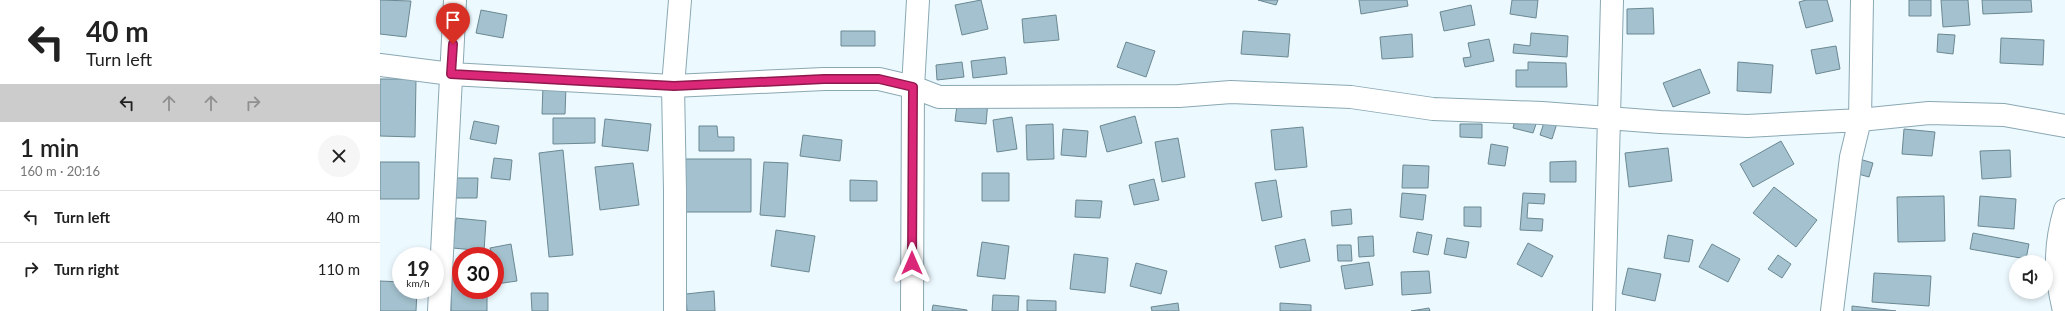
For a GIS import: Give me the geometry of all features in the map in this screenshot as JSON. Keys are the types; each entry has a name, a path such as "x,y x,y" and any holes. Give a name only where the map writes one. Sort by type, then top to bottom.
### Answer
{"street":[{"path":"439,311 455,0"},
{"path":"675,311 676,191 674,86 680,0"},
{"path":"912,311 913,87 918,0"},
{"path":"1604,311 1612,0"},
{"path":"1832,311 1851,157 1860,120 1862,0"},
{"path":"380,65 451,74 674,86 879,79 913,87 939,97 1179,96 1231,92 1336,96 1433,109 1542,113 1609,119 1746,126 1860,120 1929,113 2004,115 2065,126"},
{"path":"2064,311 2057,279 2058,232 2065,210"}],"building":[{"path":"380,0 411,1 406,37 380,34"},
{"path":"981,0 988,29 962,35 955,5"},
{"path":"1258,0 1278,0 1276,5"},
{"path":"1359,0 1407,0 1408,6 1361,14"},
{"path":"1512,0 1538,0 1536,18 1510,14"},
{"path":"1806,0 1827,0 1833,21 1806,28 1799,2"},
{"path":"1909,0 1931,0 1931,16 1909,16"},
{"path":"1941,0 1968,0 1970,25 1943,27"},
{"path":"1982,0 2031,0 2032,12 1983,14"},
{"path":"1471,5 1475,25 1444,31 1440,12"},
{"path":"1653,8 1654,34 1627,34 1627,9"},
{"path":"481,10 507,15 503,38 476,33"},
{"path":"1056,15 1059,40 1024,43 1022,19"},
{"path":"841,31 875,31 875,46 841,46"},
{"path":"1243,31 1290,34 1288,57 1241,54"},
{"path":"1531,33 1568,36 1567,57 1513,53 1514,44 1530,46"},
{"path":"1412,34 1413,57 1382,59 1380,37"},
{"path":"1938,34 1955,35 1953,54 1937,52"},
{"path":"2001,38 2044,40 2043,65 2000,63"},
{"path":"1489,39 1494,61 1465,67 1463,58 1471,57 1468,43"},
{"path":"1126,42 1155,51 1146,77 1117,67"},
{"path":"1836,46 1840,69 1816,74 1811,50"},
{"path":"1005,57 1007,74 973,78 971,61"},
{"path":"962,62 964,77 937,80 936,65"},
{"path":"1528,62 1566,63 1567,87 1516,87 1516,70 1528,70"},
{"path":"1738,62 1773,65 1771,93 1737,91"},
{"path":"1700,69 1710,93 1673,107 1663,83"},
{"path":"380,79 416,79 415,137 380,136"},
{"path":"543,85 566,86 565,114 542,114"},
{"path":"958,97 988,101 986,124 955,121"},
{"path":"1135,116 1142,143 1107,152 1100,126"},
{"path":"1516,116 1537,121 1533,133 1513,128"},
{"path":"1546,116 1558,120 1552,139 1540,135"},
{"path":"1012,117 1017,149 997,152 993,120"},
{"path":"553,118 595,118 595,143 553,144"},
{"path":"605,119 651,124 648,151 602,146"},
{"path":"474,121 499,126 496,144 470,139"},
{"path":"1053,124 1054,159 1027,160 1026,125"},
{"path":"1460,124 1482,124 1482,138 1460,137"},
{"path":"699,126 717,126 718,137 734,137 734,151 699,151"},
{"path":"1303,127 1307,167 1275,170 1271,130"},
{"path":"1063,129 1088,131 1086,157 1061,155"},
{"path":"1904,129 1935,132 1932,156 1902,154"},
{"path":"803,135 842,140 840,161 800,156"},
{"path":"1178,138 1185,177 1162,182 1155,142"},
{"path":"1781,141 1794,164 1753,187 1740,164"},
{"path":"1491,144 1508,147 1505,166 1488,164"},
{"path":"1668,148 1672,181 1629,187 1625,153"},
{"path":"563,150 573,255 549,257 539,153"},
{"path":"2010,150 2011,177 1982,179 1980,151"},
{"path":"494,158 512,160 510,180 491,178"},
{"path":"1856,158 1873,163 1869,177 1851,172"},
{"path":"685,159 751,159 751,212 685,212"},
{"path":"1576,161 1576,182 1550,182 1550,162"},
{"path":"380,162 419,162 419,199 380,199"},
{"path":"764,162 788,163 785,217 760,215"},
{"path":"633,163 639,205 600,210 595,167"},
{"path":"1403,165 1429,166 1428,188 1402,188"},
{"path":"982,173 1009,173 1009,201 982,201"},
{"path":"452,178 478,178 477,198 451,198"},
{"path":"1154,179 1159,200 1134,205 1129,185"},
{"path":"850,180 877,181 877,201 850,201"},
{"path":"1276,180 1282,217 1262,221 1255,183"},
{"path":"1774,187 1817,220 1796,247 1753,213"},
{"path":"1402,193 1426,195 1423,220 1400,217"},
{"path":"1523,193 1545,194 1544,204 1528,203 1527,218 1543,219 1542,231 1520,230"},
{"path":"1944,196 1945,241 1898,242 1897,197"},
{"path":"1980,196 2016,199 2014,229 1978,226"},
{"path":"1076,200 1102,201 1100,218 1075,217"},
{"path":"1464,207 1481,207 1481,227 1464,226"},
{"path":"1351,209 1352,224 1332,226 1331,211"},
{"path":"456,218 486,221 484,247 453,247"},
{"path":"776,230 815,236 809,272 771,266"},
{"path":"1417,232 1432,235 1428,255 1413,252"},
{"path":"1973,233 2029,244 2027,255 2009,256 1970,249"},
{"path":"1668,235 1693,240 1689,262 1664,258"},
{"path":"1373,236 1374,256 1359,257 1358,237"},
{"path":"1447,238 1469,242 1466,258 1444,254"},
{"path":"1305,239 1310,261 1280,268 1275,246"},
{"path":"982,242 1009,246 1005,279 977,276"},
{"path":"1528,243 1553,256 1542,277 1517,264"},
{"path":"511,244 517,281 504,283 504,247 495,247"},
{"path":"1712,244 1740,259 1728,282 1699,267"},
{"path":"1337,245 1351,245 1352,261 1338,261"},
{"path":"1074,254 1108,258 1105,293 1070,289"},
{"path":"1778,255 1791,264 1782,278 1768,269"},
{"path":"1369,262 1373,285 1345,289 1341,266"},
{"path":"1136,263 1167,271 1161,294 1130,286"},
{"path":"1628,268 1661,274 1655,301 1622,294"},
{"path":"1429,271 1431,293 1402,295 1401,272"},
{"path":"1874,273 1931,276 1929,306 1872,302"},
{"path":"452,279 452,299 487,299 487,311 451,311"},
{"path":"380,281 392,282 392,299 417,299 416,311 380,311"},
{"path":"714,291 715,311 687,311 686,294"},
{"path":"531,293 548,293 548,311 532,311"},
{"path":"993,295 1019,296 1018,311 992,311"},
{"path":"1027,300 1056,301 1056,311 1027,311"},
{"path":"1178,303 1179,311 1152,311 1151,307"},
{"path":"1280,303 1311,305 1311,311 1280,311"},
{"path":"933,305 967,310 967,311 932,311"},
{"path":"1852,306 1896,311 1852,311"},
{"path":"1429,308 1430,311 1411,311"}],"route":[{"path":"453,44 451,74 674,86 824,79 879,79 913,87 912,263"}]}
